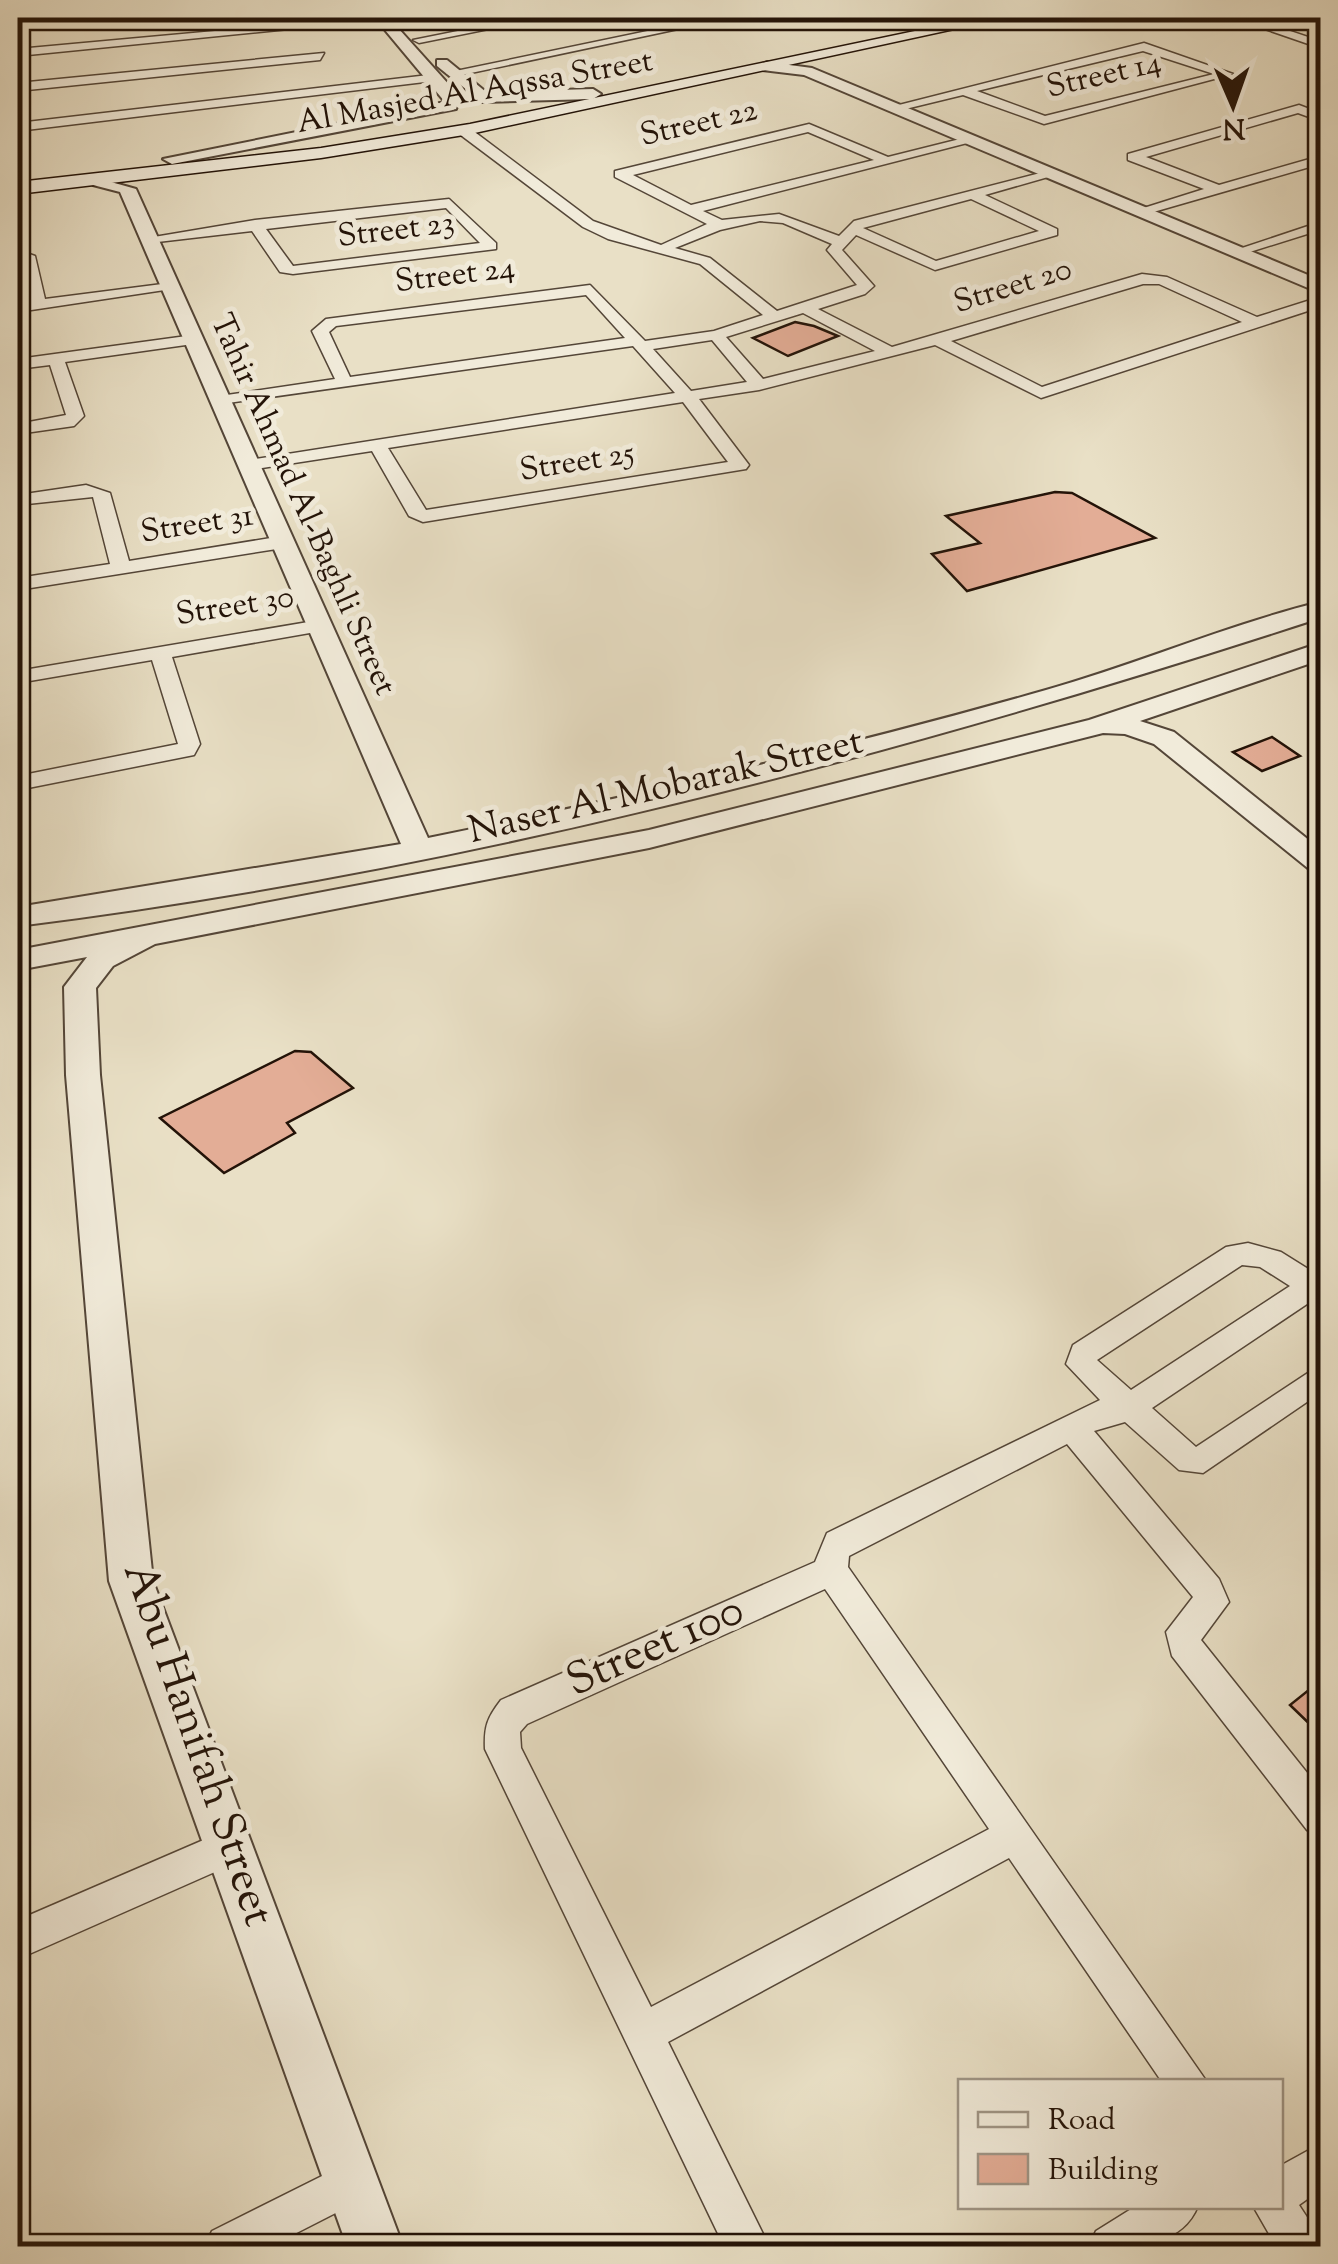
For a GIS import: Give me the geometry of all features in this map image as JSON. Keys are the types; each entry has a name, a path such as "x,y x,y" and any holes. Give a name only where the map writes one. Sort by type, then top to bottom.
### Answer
{"main road":[{"name":"Al Masjed Al Aqssa Street","path":"18,176 172,159 590,100 612,90 942,18"},
{"name":"Al Masjed Al Aqssa Street","path":"18,188 98,181 133,183 467,129 590,100 767,68 807,65 916,35 1000,18"},
{"path":"590,100 565,105 612,90"},
{"path":"467,129 528,113 499,110"}],"street":[{"path":"178,18 190,35"},
{"path":"382,18 454,100 472,104 482,98 590,100"},
{"path":"401,18 452,73 482,98"},
{"path":"419,40 538,18"},
{"path":"452,73 724,18"},
{"path":"1272,18 1257,24 1320,44"},
{"path":"18,53 296,21 330,66"},
{"name":"Street 14","path":"893,108 1144,47 1227,74 1044,120 968,92"},
{"path":"18,87 320,56"},
{"path":"807,65 893,108 1048,176 1320,288"},
{"path":"18,127 346,83 434,77"},
{"path":"172,159 435,112 454,100"},
{"path":"1218,189 1133,154 1300,109 1320,117"},
{"name":"Street 22","path":"688,210 620,174 810,128 886,161"},
{"path":"467,129 588,224 705,261 775,317"},
{"path":"688,210 968,141"},
{"path":"1138,212 1320,160"},
{"path":"220,401 716,335 866,286 836,256 838,241 854,229 1048,176"},
{"name":"Tahir Ahmad Al-Baghli Street","path":"133,183 149,238 170,288 418,848"},
{"path":"854,229 935,266 1052,233 972,194"},
{"name":"Street 23","path":"149,238 255,224 449,203 491,246 293,270 285,269 255,224"},
{"path":"688,210 722,226"},
{"path":"665,249 676,239 774,217 838,241"},
{"path":"1237,252 1318,228"},
{"path":"18,254 28,256 38,304"},
{"name":"Street 20","path":"937,340 1153,278 1256,324"},
{"path":"18,307 170,288"},
{"name":"Street 24","path":"345,383 320,331 332,322 580,289 597,293 664,369"},
{"name":"Street 20","path":"937,340 1041,393 1320,302"},
{"path":"804,308 888,351"},
{"path":"716,335 759,384"},
{"path":"18,364 194,340"},
{"path":"690,399 937,340"},
{"path":"18,429 68,422 75,416 56,359"},
{"name":"Street 25","path":"378,446 416,512 424,516 740,465 664,369"},
{"name":"Street 25","path":"249,466 690,399"},
{"name":"Street 31","path":"18,500 86,490 101,493 121,567"},
{"name":"Street 31","path":"18,584 282,542"},
{"name":"Naser Al Mobarak Street","path":"18,917 418,848 597,812 1054,696 1320,610"},
{"name":"Street 30","path":"18,677 320,626"},
{"name":"Naser Al Mobarak Street","path":"18,960 649,839 1099,726 1320,651"},
{"name":"Street 30","path":"18,784 186,750 189,744 160,652"},
{"path":"1164,738 1158,721 1161,712 1185,699"},
{"path":"1099,726 1128,726 1164,738 1319,859"},
{"path":"597,812 627,818 631,830 597,848"},
{"path":"18,960 62,974 80,987 102,958 143,938"},
{"name":"Abu Hanifah Street","path":"80,987 82,1075 131,1581 375,2246"},
{"path":"1185,2079 831,1570 832,1552 839,1543 1102,1412 1127,1409 1318,1287 1273,1260 1250,1252 1236,1255 1084,1353 1080,1364 1084,1371 1127,1409 1181,1457 1199,1461 1320,1377"},
{"path":"1074,1428 1207,1588 1212,1602 1183,1632 1184,1645 1320,1817"},
{"name":"Street 100","path":"748,2246 503,1749 502,1727 514,1712 831,1570"},
{"path":"643,2033 1015,1835"},
{"path":"18,1940 229,1847"},
{"path":"1283,2190 1320,2165"},
{"path":"227,2246 352,2182"},
{"path":"1110,2246 1173,2209"},
{"path":"1276,2209 1301,2246"}],"building":[{"path":"795,322 838,336 788,356 753,338"},
{"path":"1055,492 1072,493 1155,538 967,591 932,554 980,543 946,516"},
{"path":"1272,737 1300,756 1262,771 1233,752"},
{"path":"295,1051 311,1052 353,1088 287,1123 295,1133 224,1173 160,1118"},
{"path":"1320,1681 1320,1734 1290,1705"}]}
